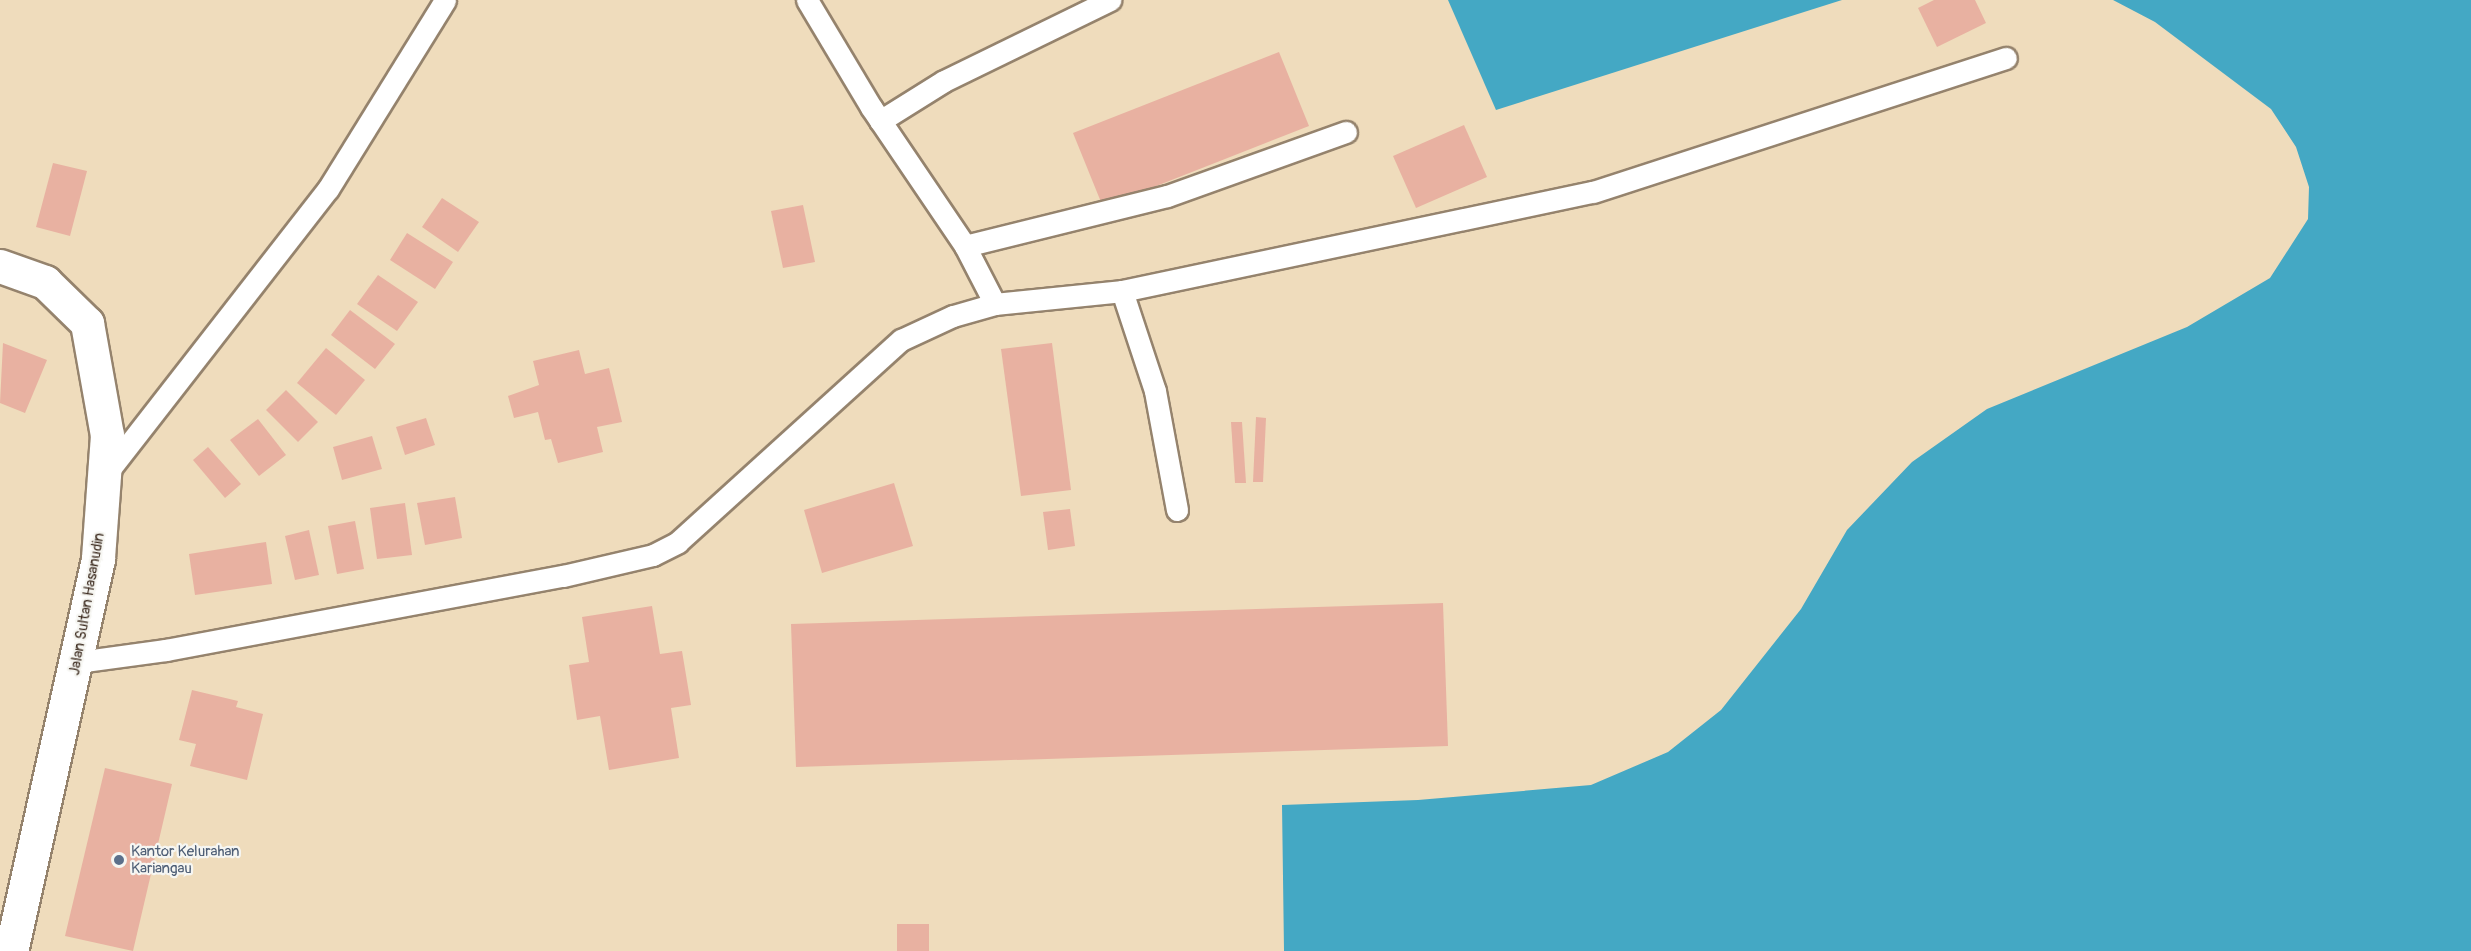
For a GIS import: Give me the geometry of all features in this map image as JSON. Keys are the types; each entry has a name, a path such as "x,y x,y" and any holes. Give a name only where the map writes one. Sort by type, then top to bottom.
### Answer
{"street":[{"name":"Jalan Sultan Hasanudin","path":"0,266 45,282 87,323 107,435 106,474 98,559 78,662 11,951"}],"lane":[{"path":"106,474 328,189 445,0"},
{"path":"807,0 880,121 965,246 995,304"},
{"path":"880,121 944,81 1110,0"},
{"path":"78,662 166,650 587,572 652,555 678,542 901,340 953,316 995,304 1122,291 1593,192 2006,58"},
{"path":"965,246 1167,196 1346,132"},
{"path":"1122,291 1155,391 1177,510"}],"water":[{"path":"1448,0 1842,0 1496,110"},
{"path":"2113,0 2471,0 2471,951 1284,951 1282,805 1418,800 1591,785 1668,752 1721,710 1801,609 1847,530 1912,462 1987,409 2187,327 2270,278 2308,219 2309,187 2296,147 2271,109 2155,22"}],"building":[{"path":"1934,0 1975,0 1986,23 1937,47 1918,8"},
{"path":"1279,52 1309,126 1103,207 1073,133"},
{"path":"1464,125 1487,177 1416,208 1393,156"},
{"path":"53,163 87,171 70,236 36,227"},
{"path":"442,198 479,222 458,252 422,227"},
{"path":"803,205 815,262 783,268 771,211"},
{"path":"407,233 453,262 435,289 390,260"},
{"path":"378,275 418,302 397,331 357,304"},
{"path":"350,310 395,344 375,369 331,335"},
{"path":"3,343 47,360 25,413 0,403"},
{"path":"1052,343 1071,490 1021,496 1001,349"},
{"path":"326,348 365,380 336,415 297,383"},
{"path":"579,350 585,374 609,368 622,422 597,427 603,452 558,463 551,439 545,440 538,412 514,418 508,396 539,385 533,361"},
{"path":"286,390 318,422 298,442 266,410"},
{"path":"1256,417 1266,418 1263,482 1253,482"},
{"path":"426,418 435,445 405,455 396,427"},
{"path":"258,419 286,455 259,476 230,440"},
{"path":"1231,422 1242,422 1246,483 1235,483"},
{"path":"372,436 382,469 342,480 333,447"},
{"path":"208,447 241,484 225,498 193,460"},
{"path":"894,483 913,546 822,573 804,510"},
{"path":"455,497 462,538 425,545 417,503"},
{"path":"405,503 412,555 377,559 370,508"},
{"path":"1070,509 1075,546 1048,550 1043,512"},
{"path":"355,521 364,569 337,574 328,526"},
{"path":"309,530 319,575 295,580 285,536"},
{"path":"266,542 272,584 195,595 189,554"},
{"path":"1443,603 1448,746 796,767 791,624"},
{"path":"652,606 660,654 682,651 691,705 671,708 679,758 609,770 600,716 577,720 569,665 589,662 582,617"},
{"path":"192,690 238,701 236,707 263,714 247,780 190,766 196,744 179,740"},
{"name":"Kantor Kelurahan Kariangau","path":"105,768 172,784 133,951 65,936"},
{"path":"897,924 929,924 929,951 897,951"}],"place":[{"name":"Kantor Kelurahan Kariangau","path":"119,860"}]}
